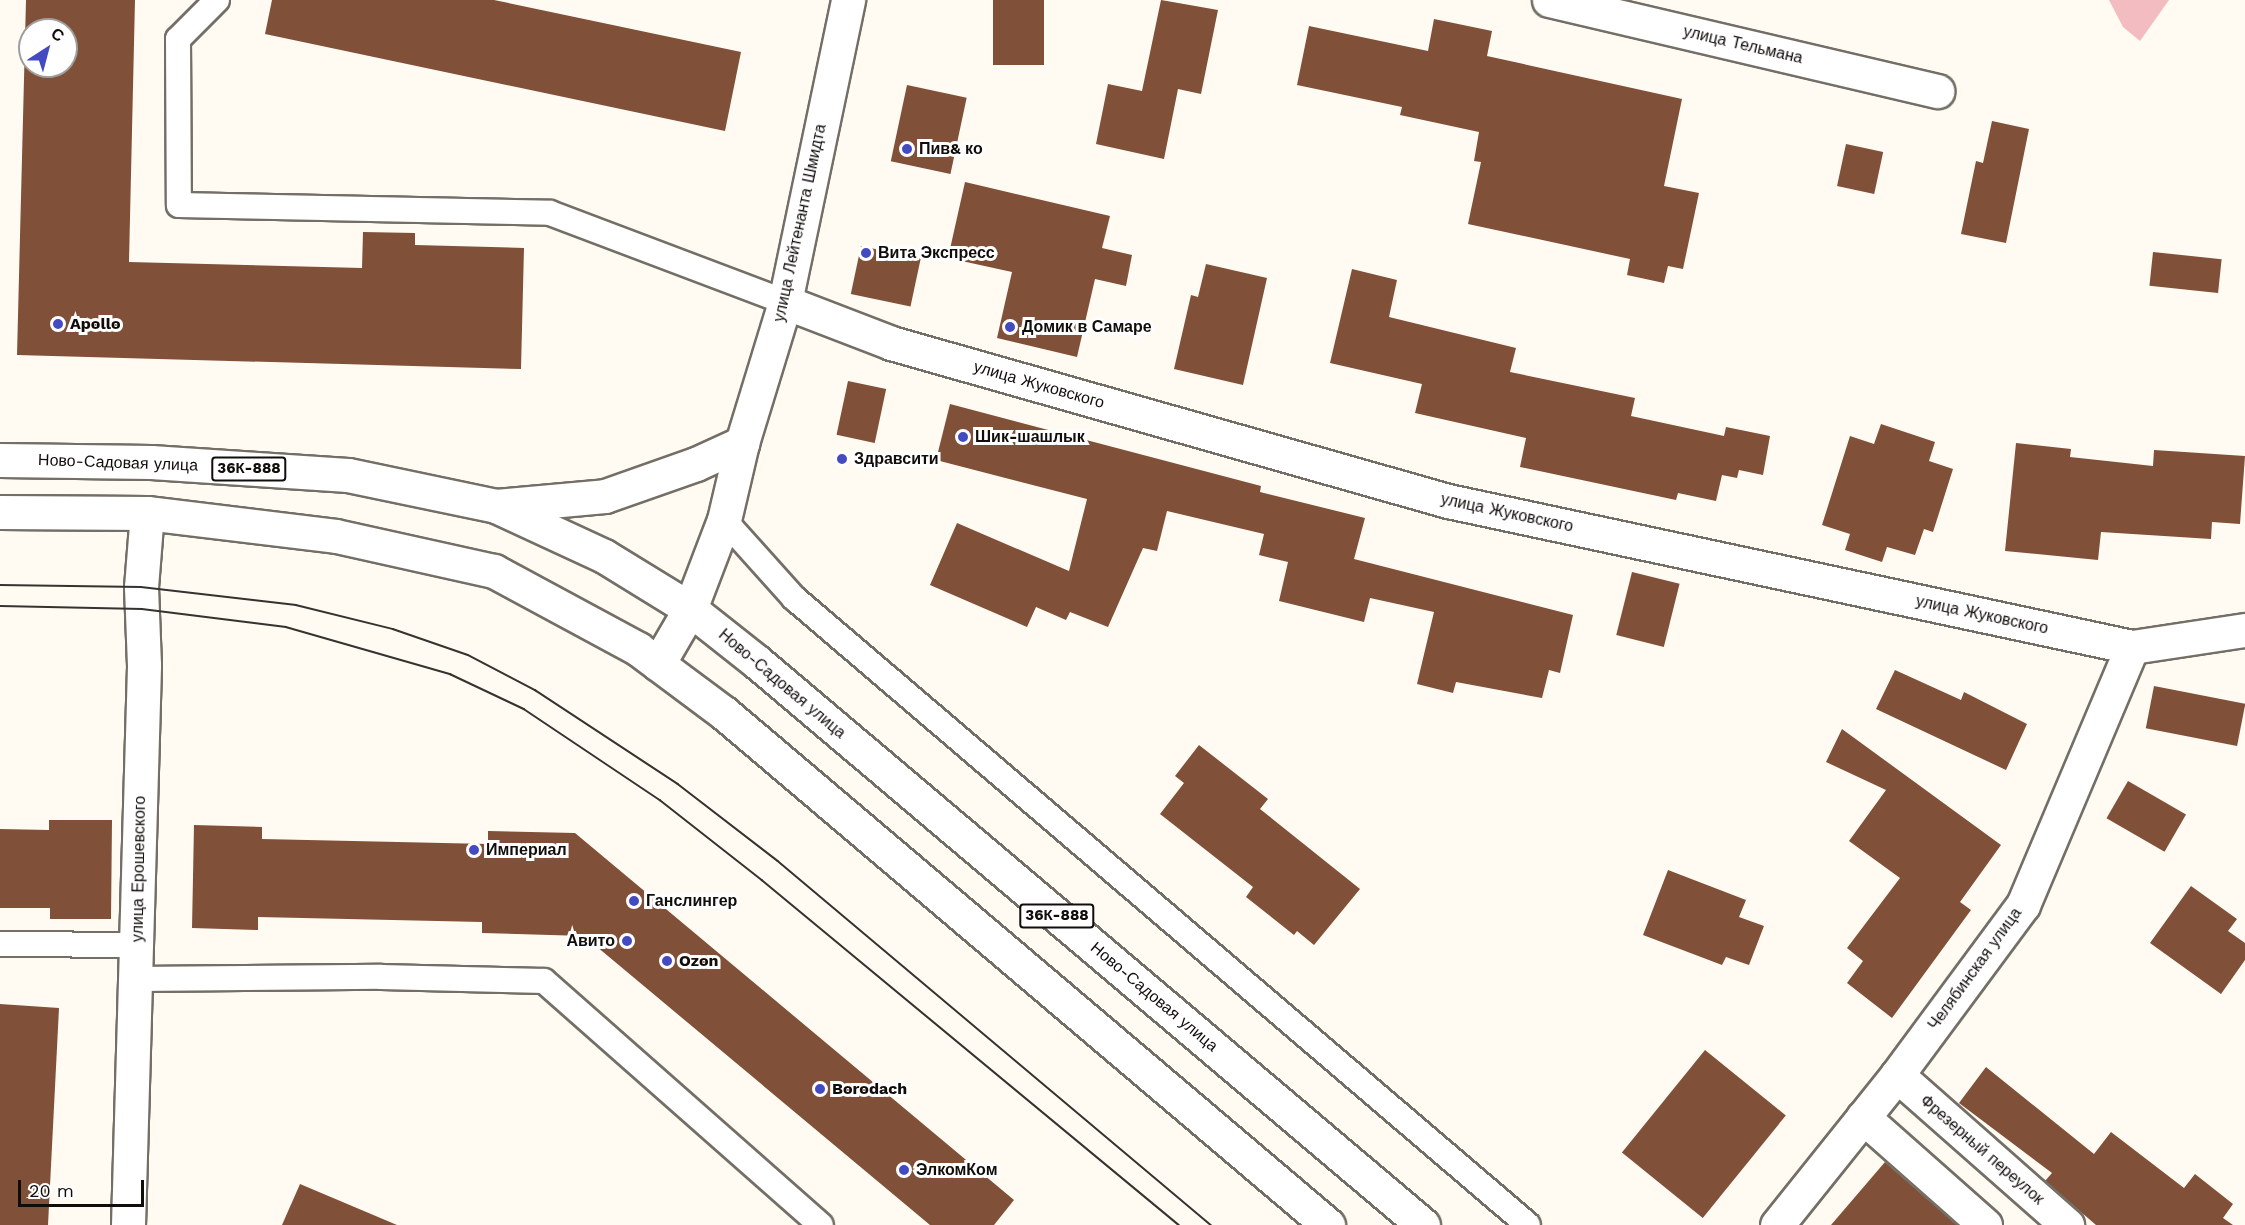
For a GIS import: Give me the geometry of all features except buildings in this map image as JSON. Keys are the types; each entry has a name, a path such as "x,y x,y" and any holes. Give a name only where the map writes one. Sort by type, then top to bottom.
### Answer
{"street":[{"name":"улица Лейтенанта Шмидта","path":"658,664 690,609 724,520 742,443 784,302 848,0"},
{"name":"улица Тельмана","path":"1549,0 1937,91"},
{"name":"улица Жуковского","path":"784,302 891,343 1448,501 2132,647 2245,630"},
{"path":"496,506 605,496 696,464 742,443"},
{"name":"Ново-Садовая улица","path":"0,460 151,462 348,475 496,506 604,555 690,609 1423,1225"},
{"path":"0,512 147,513 336,536 494,571 658,664 724,713 1328,1225"},
{"name":"улица Ерошевского","path":"128,1225 138,945 144,664 141,587 147,513"},
{"name":"Челябинская улица","path":"1777,1225 1897,1075 2023,905 2132,647"},
{"name":"Фрезерный переулок","path":"1897,1075 2067,1225"},
{"path":"1863,1117 1986,1225"}],"lane":[{"path":"216,0 178,39 179,206 550,213 784,302"},
{"path":"724,520 794,598 1528,1225"},
{"path":"0,944 138,945"},
{"path":"136,980 381,977 544,981 821,1225"}],"shaded area":[{"path":"2109,0 2169,0 2140,41 2123,27"}],"tram line":[{"path":"0,585 141,587 296,605 393,629 468,655 535,690 678,784 778,861 1211,1225"},
{"path":"0,606 142,609 286,627 450,674 524,709 660,800 762,880 1179,1225"}],"place":[{"name":"Пив& ко","path":"907,149"},
{"name":"Вита Экспресс","path":"866,253"},
{"name":"Apollo","path":"58,324"},
{"name":"Домик в Самаре","path":"1010,327"},
{"name":"Шик-шашлык","path":"963,437"},
{"name":"Здравсити","path":"842,459"},
{"name":"Империал","path":"474,850"},
{"name":"Ганслингер","path":"634,901"},
{"name":"Авито","path":"627,941"},
{"name":"Ozon","path":"667,961"},
{"name":"Borodach","path":"820,1089"},
{"name":"ЭлкомКом","path":"904,1170"}]}
